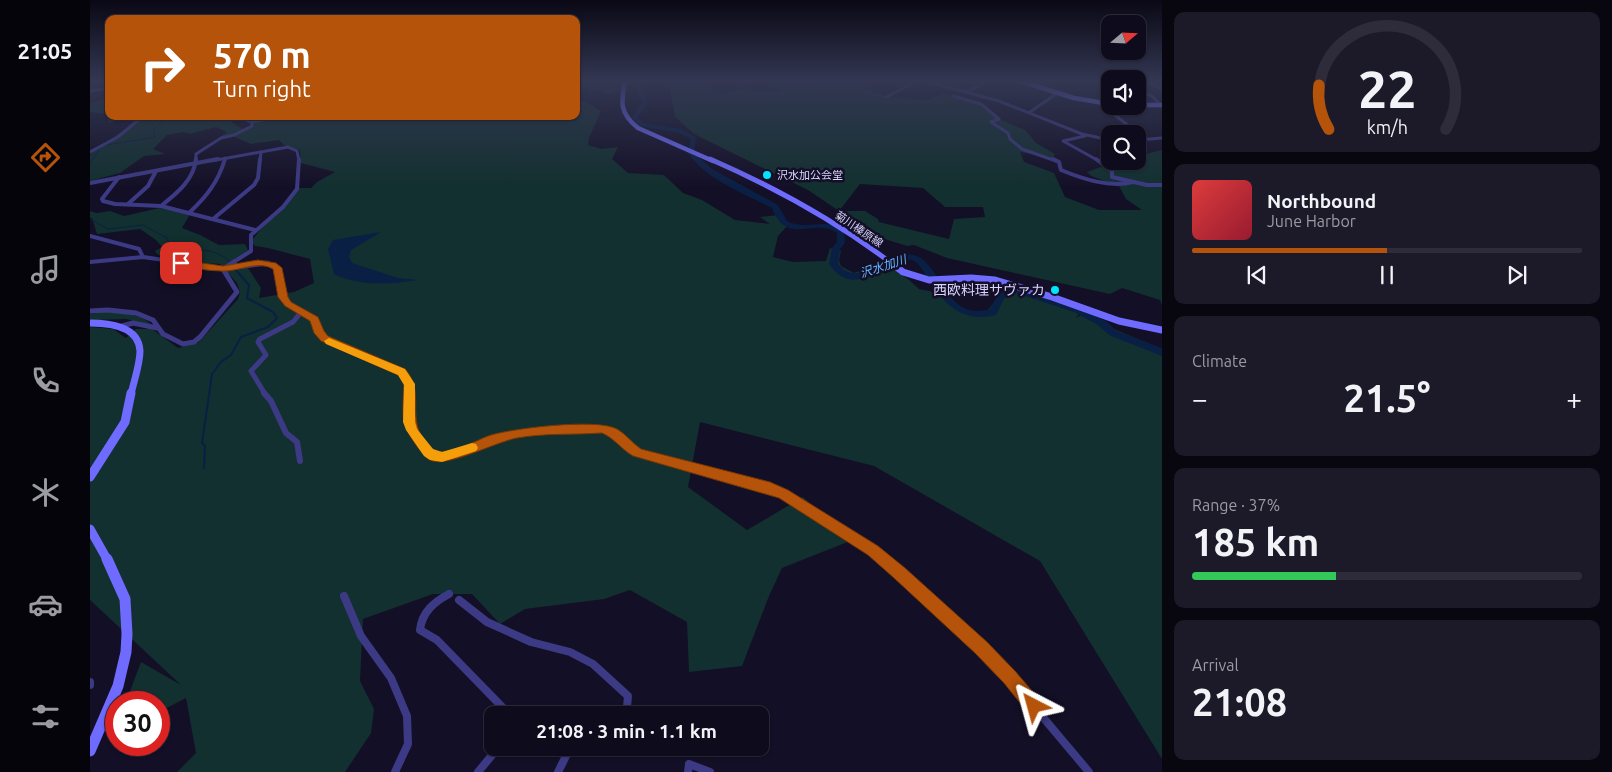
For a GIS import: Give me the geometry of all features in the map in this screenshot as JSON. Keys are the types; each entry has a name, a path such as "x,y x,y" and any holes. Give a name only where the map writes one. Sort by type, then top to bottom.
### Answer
{"main road":[{"name":"菊川榛原線","path":"626,116 628,121 648,132 732,168 846,230 895,266 918,278 929,280 971,278 995,280 1052,297 1120,321 1162,330"},
{"path":"90,323 109,323 122,326 138,343 139,360 131,388 125,422 90,477"},
{"path":"90,529 124,596 128,634 123,667 116,693 90,751"}],"street":[{"path":"995,116 999,119 991,122 1008,133 1014,142 1027,151 1059,162 1059,168 1067,172 1122,185 1132,182"},
{"path":"1040,116 1087,136 1101,138"},
{"path":"1116,116 1127,125"},
{"path":"90,152 118,137 138,120"},
{"path":"246,120 252,122 262,120"},
{"path":"161,206 184,187 195,164 196,154 221,138 234,135 252,126 252,122"},
{"path":"1087,136 1063,141 1101,162 1112,171 1110,175 1112,176 1132,182 1162,185"},
{"path":"1146,140 1162,138"},
{"path":"90,183 224,158 286,148 296,149 299,153 297,189 283,207 249,237 252,247 251,251 223,269"},
{"path":"213,219 254,185 258,178 261,152"},
{"path":"190,212 214,189 218,182 224,158"},
{"path":"128,204 148,186 156,171"},
{"path":"119,177 102,199 107,203 161,206 255,230"},
{"path":"90,236 139,249 143,257"},
{"path":"90,262 143,257 223,269 258,263 273,265 277,268 283,297 288,304 314,319 319,333 324,339 402,372 410,384 409,422 412,430 429,452 435,456 442,457 455,454 492,440 519,433 602,429 614,433 626,446 637,453 770,488 784,494 873,551 928,599 1010,677 1089,772"},
{"path":"90,311 128,311 153,320 163,334 183,344 194,342 200,338 237,292 236,287 224,274 223,269"},
{"path":"300,462 297,442 286,433 271,401 250,371 266,355 258,342 260,339 293,322 302,311"},
{"path":"122,326 133,323 157,328"},
{"path":"449,594 435,601 426,611 420,623 420,630 437,640 501,706"},
{"path":"344,596 361,636 391,678 407,716 408,744 395,772"},
{"path":"459,600 487,622 531,642 570,652 593,664 628,696 627,706"},
{"path":"478,772 491,756"},
{"path":"558,772 566,756"},
{"path":"688,772 689,764 710,772"}],"green space":[{"path":"580,116 599,116 589,138 588,145 601,149 618,147 612,159 628,173 664,175 683,193 702,200 735,220 770,224 760,217 779,215 789,224 778,236 773,257 793,262 826,261 830,248 841,251 839,261 841,266 854,273 882,262 908,279 919,289 933,292 962,311 986,312 997,299 1005,293 1012,291 1031,294 1079,314 1076,318 1081,315 1162,349 1162,759 1040,561 874,466 700,422 688,487 747,530 803,497 850,541 782,568 742,666 689,672 687,622 630,590 604,599 525,609 500,624 472,594 433,594 363,619 360,681 374,709 371,733 345,772 177,772 196,753 186,698 170,706 170,691 130,691 141,662 181,685 90,600 90,327 113,329 126,338 136,329 152,329 178,348 198,343 238,299 240,292 237,283 220,264 175,261 159,255 155,251 162,247 156,240 140,229 97,234 92,218 90,218 90,211 97,213 110,211 124,216 160,208 190,214 182,228 219,245 245,244 248,250 243,256 230,263 248,268 261,288 259,298 294,292 314,283 310,259 255,246 251,242 299,188 311,188 317,182 335,172 301,163 300,150 284,145 279,140 251,144 230,135 219,138 227,132 216,127 190,134 183,132 167,135 153,149 165,154 144,156 120,173 90,181 90,155 97,148 139,120 234,120 231,122 245,130 254,126 254,123 265,120 580,120"},
{"path":"675,116 994,116 1025,130 1036,143 1055,154 1053,158 1020,152 1024,162 1054,173 1065,197 1099,210 1142,210 1126,199 1119,186 1091,176 1087,172 1101,167 1101,170 1146,170 1146,154 1162,150 1162,305 1160,300 1122,288 1110,294 947,258 914,245 907,246 872,235 840,211 865,211 878,219 879,222 949,239 954,219 985,217 983,207 945,207 923,188 860,184 839,211 808,190 694,134"},
{"path":"108,120 120,120 109,123"},
{"path":"106,312 125,313 136,316 152,325 126,319 90,320 90,314"}],"water":[{"path":"381,232 351,250 349,257 352,263 398,278 419,280 397,283 364,283 334,274 328,249 333,240"}],"waterway":[{"name":"沢水加川","path":"636,116 641,125 681,131 694,138 691,153 698,162 709,171 775,207 784,223 798,227 831,226 841,232 841,243 836,248 833,264 840,273 849,277 858,276 899,259 908,257 918,259 949,299 967,313 993,313 1004,293 1017,290 1077,310 1102,323 1113,333 1162,352"},
{"path":"106,145 155,137 153,133 155,128 162,123 162,120"},
{"path":"90,163 100,148"},
{"path":"90,219 108,229 143,225 167,238 170,247 173,249 211,251 224,257 231,263"},
{"path":"204,468 205,446 202,443 212,374 221,362 231,355 241,337 268,327 277,318 273,312 247,298 249,285 235,269"}],"slow traffic":[{"path":"329,341 402,372 410,384 409,422 412,430 429,452 435,456 442,457 472,448"}],"place":[{"name":"沢水加公会堂","path":"767,175"},
{"name":"西欧料理サヴァカ","path":"1055,290"}],"route":[{"path":"181,263 231,269 266,263 277,268 283,297 288,304 314,319 319,333 324,339 402,372 410,384 409,422 412,430 429,452 435,456 442,457 455,454 492,440 519,433 590,428 602,429 614,433 626,446 637,453 770,488 784,494 873,551 900,573 981,648 1010,677 1034,706"}]}
